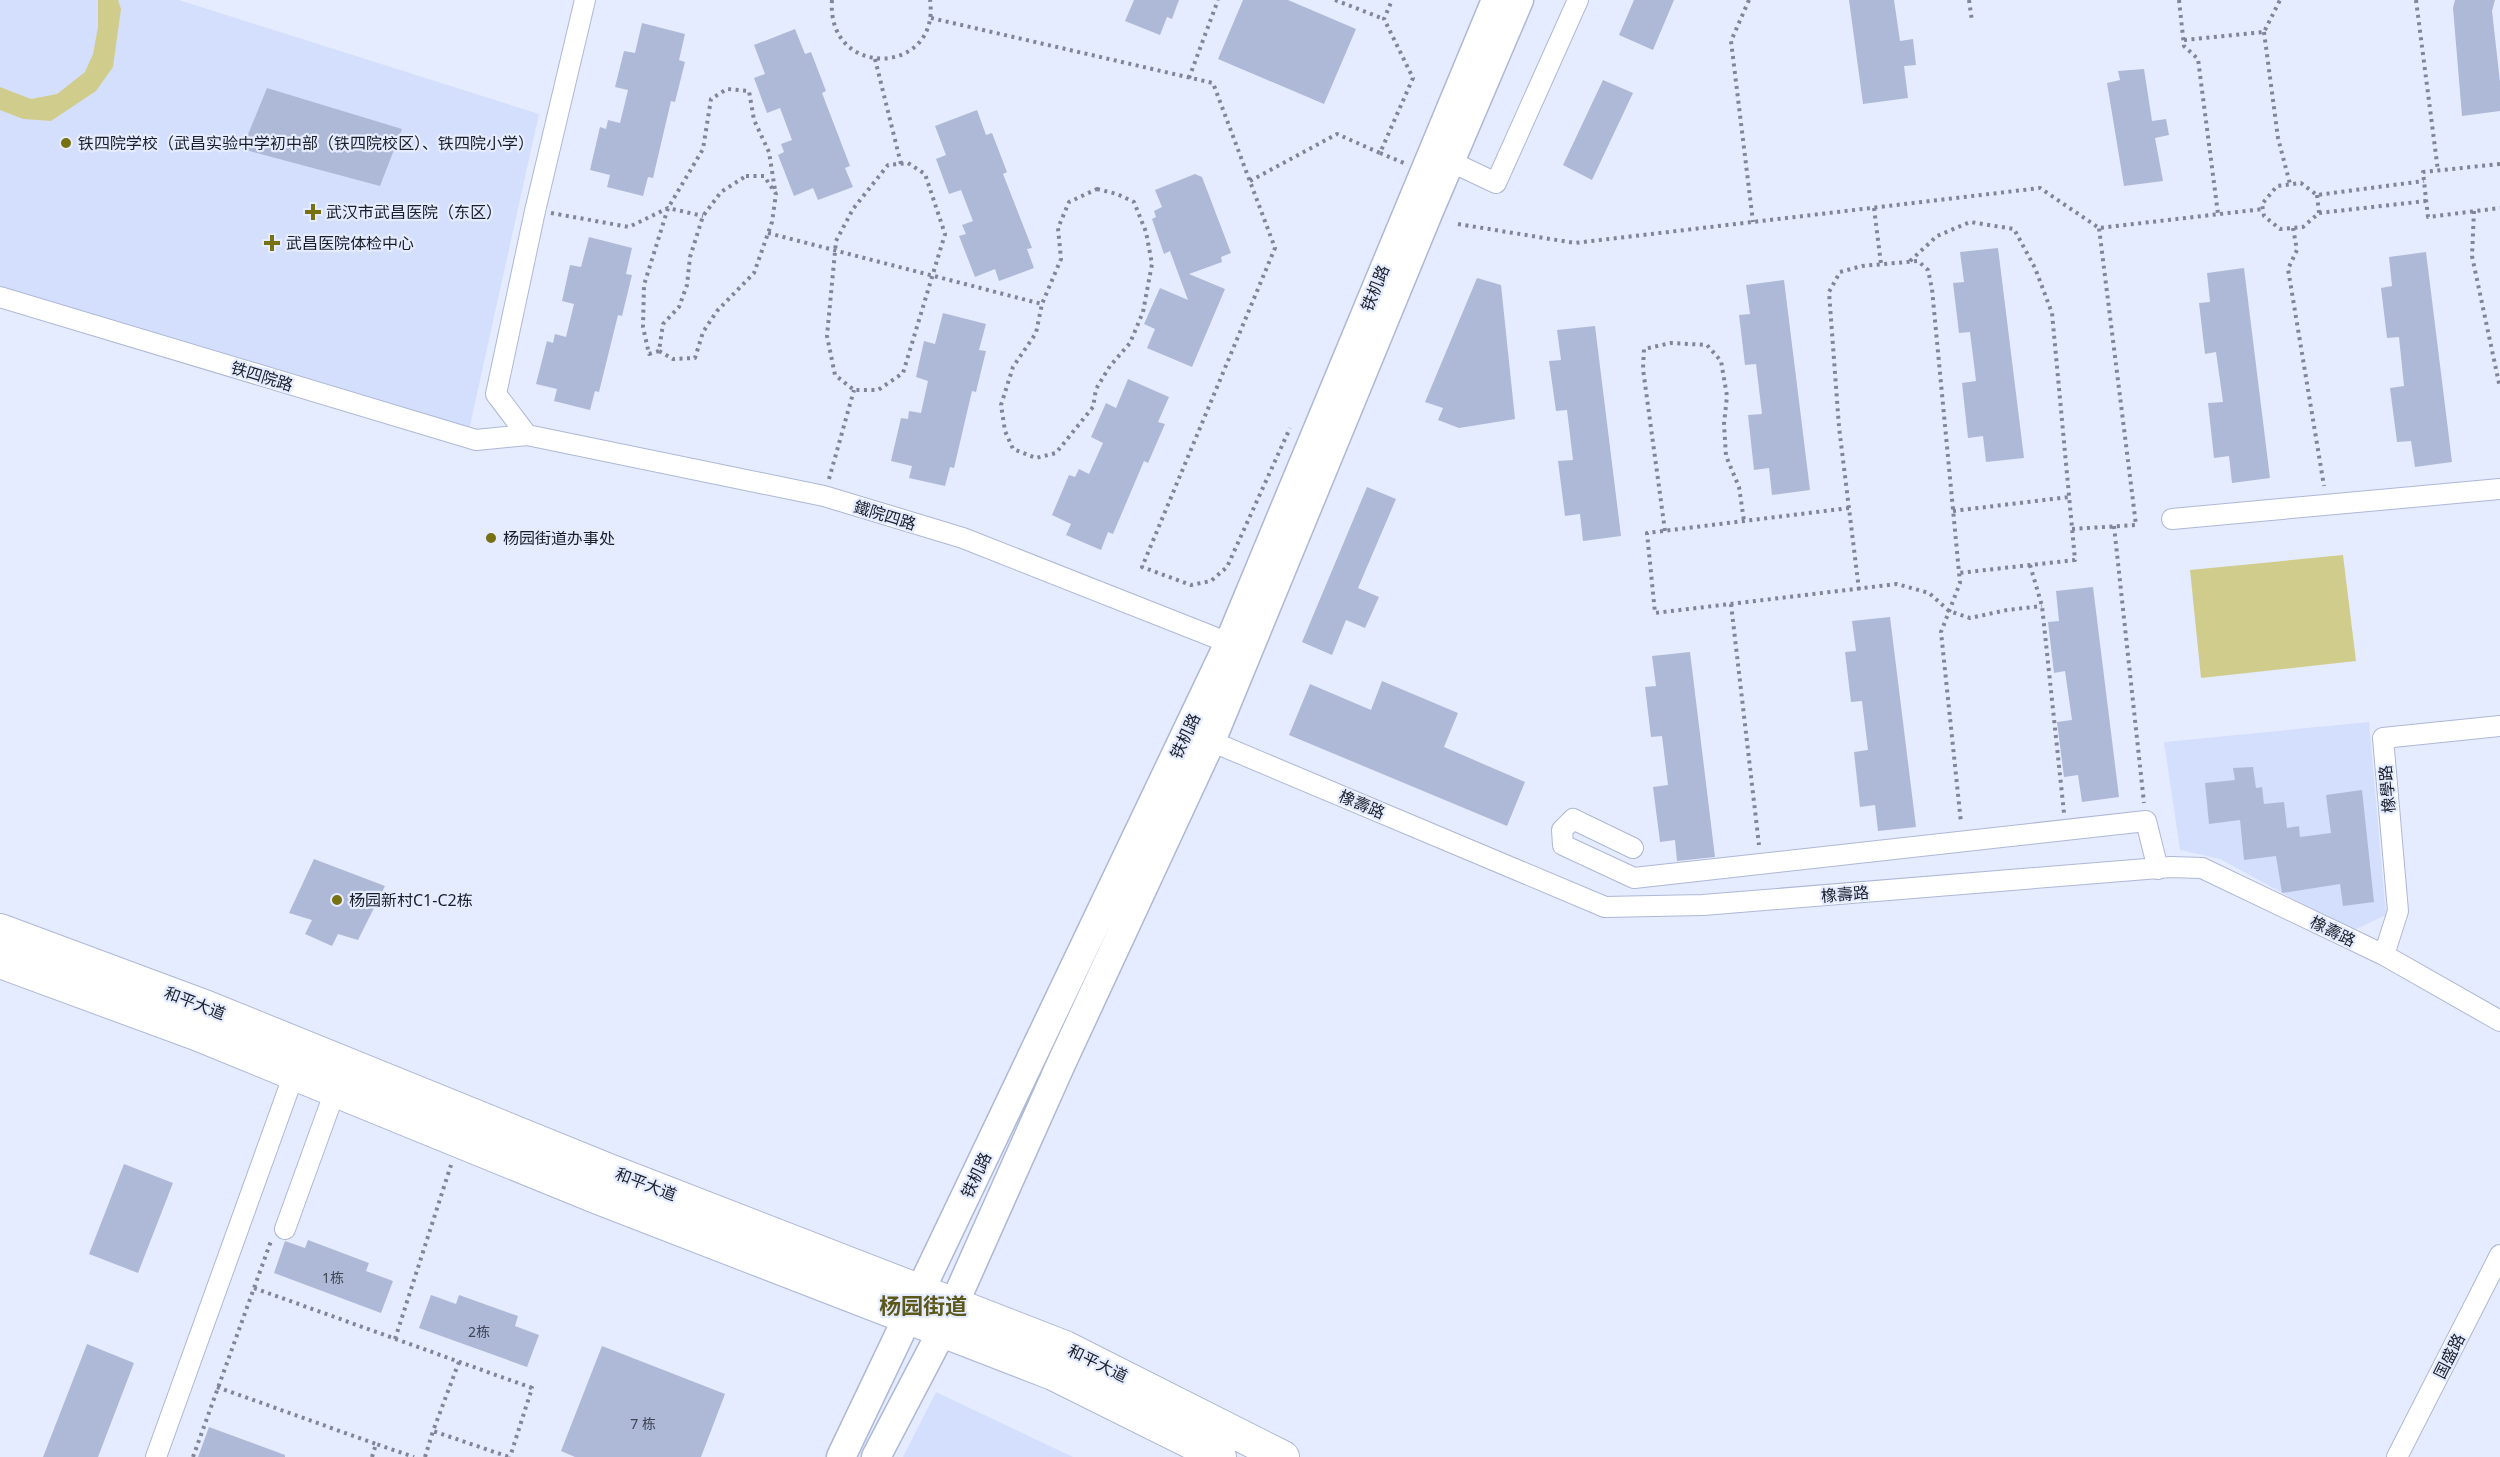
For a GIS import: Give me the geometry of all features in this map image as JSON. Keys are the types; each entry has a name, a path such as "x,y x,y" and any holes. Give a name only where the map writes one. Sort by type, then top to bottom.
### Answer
{"main road":[{"name":"铁机路","path":"876,1457 948,1317 1061,1064 1199,736 1496,0"},
{"name":"铁机路","path":"842,1457 915,1305 1199,736 1229,643 1401,225 1431,160 1519,0"},
{"name":"和平大道","path":"0,930 207,1007 609,1170 915,1305"},
{"name":"和平大道","path":"0,962 196,1034 598,1198 948,1317 1065,1347 1283,1457"},
{"name":"和平大道","path":"948,1317 1053,1374 1220,1457"}],"street":[{"path":"527,435 496,394 535,210 585,0"},
{"path":"1431,160 1496,183 1578,0"},
{"name":"铁四院路","path":"0,297 476,440 527,435"},
{"name":"鐵院四路","path":"527,435 824,496 963,538 1229,643"},
{"path":"2172,519 2500,489"},
{"name":"橡學路","path":"2384,956 2398,911 2383,738 2500,726"},
{"name":"橡壽路","path":"1199,736 1605,907 1703,905 2171,867 2202,868 2384,956 2500,1021"},
{"path":"1633,848 1573,819 1563,830 1563,845 1634,878 2066,832 2146,821 2158,869"},
{"path":"156,1457 294,1074"},
{"path":"285,1229 335,1091"},
{"name":"国盛路","path":"2397,1457 2500,1255"}],"path":[{"path":"832,0 832,19 847,46 860,55 874,59 890,59 905,54 917,45 926,33 931,18 930,0"},
{"path":"1189,78 1218,0"},
{"path":"1335,0 1384,19 1413,78 1380,153"},
{"path":"1384,19 1392,0"},
{"path":"1749,0 1731,41 1754,222"},
{"path":"1969,0 1972,21"},
{"path":"2180,0 2184,46 2198,59 2218,214"},
{"path":"2280,0 2264,32 2278,138 2290,184"},
{"path":"2416,0 2438,171"},
{"path":"931,18 1213,83 1275,248 1142,567 1191,585 1211,581 1227,567 1291,426"},
{"path":"2184,40 2264,32"},
{"path":"874,59 901,164"},
{"path":"727,89 749,91 754,120 769,152 776,194 768,233 754,273 717,311 703,332 695,358 673,359 659,351 649,354 643,327 644,285 668,208 703,148 711,99 727,89"},
{"path":"1250,181 1337,134 1380,153 1431,160"},
{"path":"908,163 925,174 945,234 903,373 878,390 854,390 835,375 827,336 835,249 836,241 853,208 888,165 908,163"},
{"path":"2500,164 2423,172 2428,217 2500,208"},
{"path":"659,351 663,324 678,307 687,285 692,247 703,216 721,192 746,176 764,176 776,194"},
{"path":"2424,181 2317,195 2301,183 2290,184 2277,186 2262,204 2265,216 2280,229 2303,227 2319,213 2426,201"},
{"path":"1458,224 1575,243 2040,188 2099,228 2263,209"},
{"path":"1097,189 1118,194 1134,202 1146,232 1152,264 1143,312 1130,343 1110,366 1096,389 1093,407 1056,453 1036,458 1013,449 1005,431 1001,405 1013,367 1036,333 1042,304 1061,259 1058,228 1069,202 1097,189"},
{"path":"2317,195 2319,213"},
{"path":"1874,207 1881,264"},
{"path":"535,210 629,227 668,208 703,216"},
{"path":"2474,211 2472,256 2500,388"},
{"path":"1909,262 1937,236 1970,222 2014,229 2035,268 2052,313 2075,560 1959,573"},
{"path":"2072,529 2136,525 2099,228"},
{"path":"2293,228 2297,250 2288,269 2327,505"},
{"path":"768,233 1042,304"},
{"path":"1859,590 1839,427 1828,292 1840,272 1881,264 1918,261 1928,270 1932,289 1960,583 1941,632 1963,842"},
{"path":"1665,531 1643,369 1644,349 1671,344 1707,345 1721,361 1727,396 1724,424 1726,456 1739,488 1744,521"},
{"path":"824,496 854,390"},
{"path":"1953,511 2069,497"},
{"path":"1849,508 1647,533 1655,613 1897,584 1929,593 1949,611 1970,618 2007,610 2042,606"},
{"path":"2114,526 2146,821"},
{"path":"2030,565 2042,606 2066,832"},
{"path":"1731,604 1761,863"},
{"path":"395,1339 459,1141"},
{"path":"193,1457 254,1288 532,1388 509,1457 434,1431"},
{"path":"425,1457 459,1362"},
{"path":"217,1387 414,1457"},
{"path":"372,1457 376,1444"}],"shaded area":[{"name":"武汉市武昌医院（东区）","path":"0,0 179,0 539,114 469,430 0,286"},
{"path":"98,0 118,0 121,9 113,67 96,91 51,121 23,119 0,110 0,87 31,99 57,94 85,72 93,54 98,27"},
{"path":"2343,555 2356,661 2201,678 2190,570"},
{"path":"2369,722 2386,915 2352,931 2220,859 2180,850 2164,742"},
{"path":"936,1392 1073,1457 903,1457"}],"building":[{"path":"1134,0 1179,0 1172,19 1167,17 1160,35 1125,21"},
{"path":"1243,0 1288,0 1356,29 1324,104 1218,59"},
{"path":"1634,0 1674,0 1653,50 1619,35"},
{"path":"1849,0 1894,0 1900,41 1913,39 1916,65 1904,66 1908,98 1863,104"},
{"path":"2455,0 2495,0 2492,11 2500,82 2500,111 2462,116 2453,8"},
{"path":"642,23 685,34 679,60 685,62 675,102 671,101 653,178 648,177 643,196 607,187 610,175 590,170 600,127 606,129 608,120 620,123 628,90 615,87 624,51 635,53"},
{"path":"795,29 805,54 811,52 826,91 822,93 850,166 845,168 853,187 818,200 813,188 794,196 778,155 784,152 781,144 792,140 780,108 767,113 754,78 765,74 754,45"},
{"path":"2144,69 2152,121 2166,119 2169,135 2155,138 2163,181 2124,186 2107,83 2120,80 2118,71"},
{"path":"1603,80 1633,93 1592,180 1563,165"},
{"path":"267,88 402,129 380,186 242,149"},
{"path":"977,110 986,135 992,133 1007,172 1003,174 1032,248 1027,249 1034,268 999,281 995,269 975,277 959,236 966,234 962,225 973,221 961,190 949,194 936,159 946,155 935,126"},
{"path":"1195,174 1202,177 1231,253 1221,257 1222,262 1189,274 1225,289 1192,367 1147,348 1155,329 1144,324 1160,288 1188,300 1170,251 1164,254 1152,219 1156,217 1154,211 1162,207 1155,190"},
{"path":"589,237 632,248 626,274 632,275 622,316 618,315 599,392 595,391 590,410 554,401 557,389 536,384 547,341 553,343 555,334 566,337 574,304 562,301 570,265 581,267"},
{"path":"1998,248 2024,458 1986,462 1983,436 1968,438 1962,383 1976,381 1970,332 1959,333 1953,283 1964,282 1960,252"},
{"path":"2426,252 2452,462 2415,467 2411,441 2397,442 2390,388 2404,386 2399,337 2387,338 2381,288 2392,286 2389,257"},
{"path":"2244,268 2270,478 2232,483 2229,456 2214,458 2208,403 2223,402 2216,352 2205,354 2199,303 2210,302 2207,273"},
{"path":"1477,278 1501,285 1515,419 1459,428 1438,420 1443,408 1425,402"},
{"path":"1784,280 1810,490 1772,495 1769,468 1754,470 1748,415 1762,414 1756,364 1745,365 1739,315 1750,314 1746,285"},
{"path":"943,313 986,324 979,350 986,351 976,392 972,391 954,468 950,467 945,486 909,478 912,466 891,461 901,418 908,419 909,411 921,413 928,381 916,377 924,341 935,344"},
{"path":"1595,326 1621,536 1583,541 1580,514 1565,516 1558,461 1573,460 1567,410 1556,411 1549,361 1561,360 1557,330"},
{"path":"1128,379 1169,397 1158,422 1165,424 1148,463 1144,461 1113,534 1108,532 1101,550 1066,535 1071,524 1052,515 1069,475 1075,477 1079,469 1089,474 1103,443 1091,437 1106,403 1116,408"},
{"path":"1367,487 1396,499 1358,588 1379,597 1365,628 1346,620 1332,655 1302,642"},
{"path":"2093,587 2119,797 2082,802 2078,775 2064,777 2057,722 2072,720 2065,671 2054,673 2048,622 2059,621 2056,591"},
{"path":"1890,617 1916,827 1878,831 1875,805 1860,807 1854,752 1868,750 1862,701 1851,702 1845,652 1856,651 1852,621"},
{"path":"1690,652 1715,857 1677,861 1675,840 1660,842 1653,787 1668,785 1662,736 1651,737 1645,687 1656,686 1652,656"},
{"path":"1382,681 1458,713 1444,747 1525,782 1507,826 1289,735 1310,684 1371,710"},
{"path":"2253,767 2256,788 2262,787 2264,804 2284,802 2287,828 2299,826 2300,837 2331,833 2326,795 2362,790 2374,902 2343,906 2340,884 2282,893 2276,856 2244,860 2240,820 2209,824 2205,783 2235,780 2233,768"},
{"name":"杨园新村C1-C2栋","path":"314,859 385,886 358,940 338,934 332,946 305,934 312,920 289,913"},
{"path":"124,1164 173,1183 138,1273 89,1254"},
{"path":"308,1240 369,1263 366,1271 393,1281 381,1313 274,1273 285,1241 305,1248"},
{"path":"431,1295 456,1304 459,1295 518,1316 515,1326 539,1335 527,1367 419,1328"},
{"path":"87,1344 134,1363 98,1457 43,1457"},
{"path":"602,1346 725,1394 701,1457 575,1457 561,1451"},
{"path":"209,1427 285,1455 285,1457 198,1457"}],"place":[{"name":"铁四院学校（武昌实验中学初中部（铁四院校区）、铁四院小学）","path":"66,143"},
{"name":"武汉市武昌医院（东区）","path":"313,212"},
{"name":"武昌医院体检中心","path":"272,243"},
{"name":"杨园街道办事处","path":"491,538"},
{"name":"杨园新村C1-C2栋","path":"337,900"}],"district":[{"name":"杨园街道","path":"923,1305"}]}
